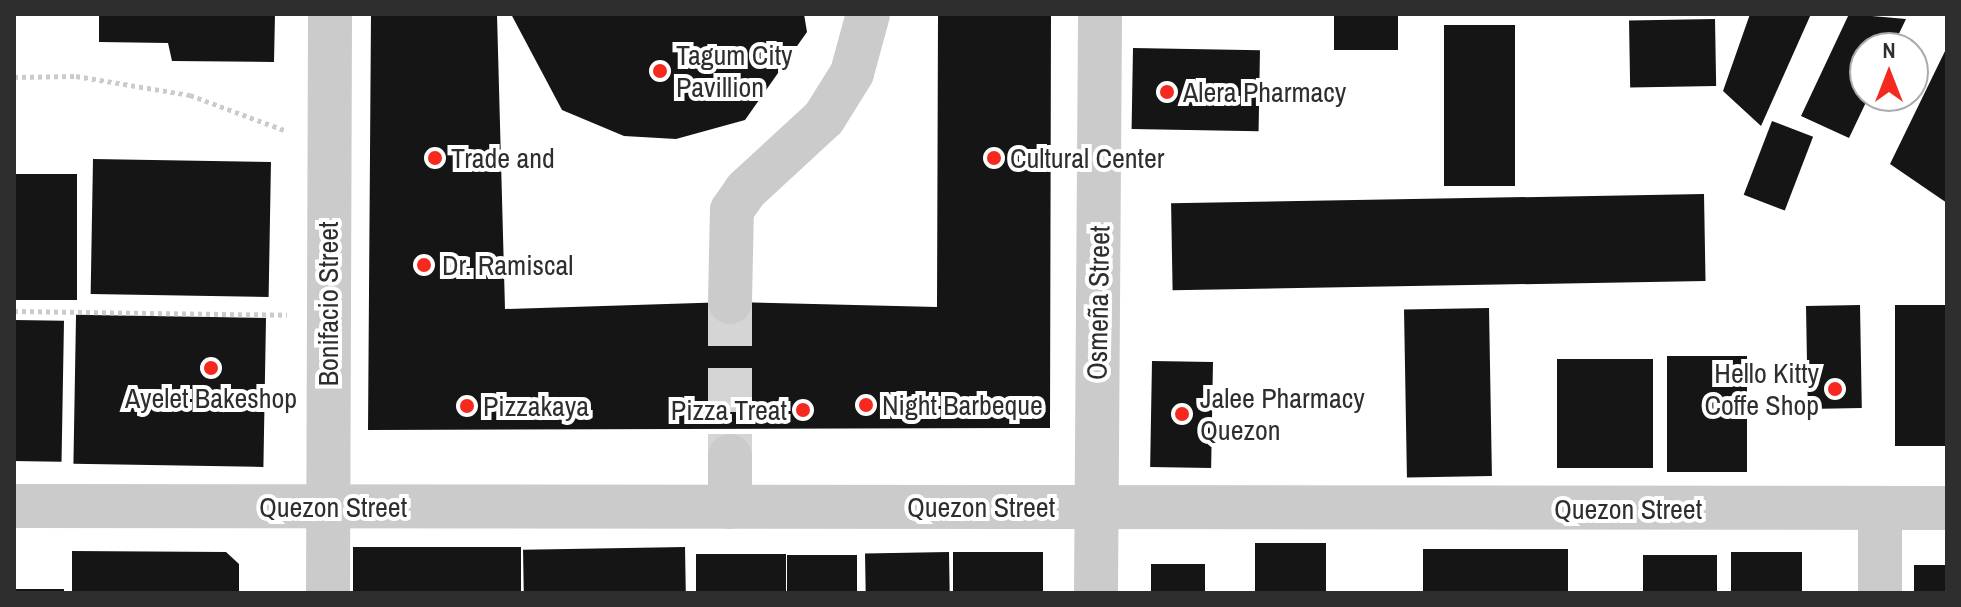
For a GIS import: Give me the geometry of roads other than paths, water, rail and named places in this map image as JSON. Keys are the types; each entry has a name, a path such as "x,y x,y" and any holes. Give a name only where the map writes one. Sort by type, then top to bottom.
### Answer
{"street":[{"name":"Bonifacio Street","path":"328,593 330,14"},
{"path":"730,302 732,210 746,190 824,118 852,73 868,14"},
{"name":"Osmeña Street","path":"1096,593 1100,14"},
{"path":"730,456 730,507"},
{"name":"Quezon Street","path":"14,506 1947,508"},
{"path":"1880,509 1880,593"}],"tunnel":[{"path":"730,302 730,456"}],"place":[{"name":"Tagum City Pavillion","path":"660,71"},
{"name":"Alera Pharmacy","path":"1167,92"},
{"name":"Trade and","path":"435,158"},
{"name":"Cultural Center","path":"994,158"},
{"name":"Dr. Ramiscal","path":"424,265"},
{"name":"Ayelet Bakeshop","path":"211,368"},
{"name":"Hello Kitty Coffe Shop","path":"1835,389"},
{"name":"Night Barbeque","path":"866,405"},
{"name":"Pizzakaya","path":"467,406"},
{"name":"Pizza Treat","path":"803,410"},
{"name":"Jalee Pharmacy Quezon","path":"1182,414"}]}
